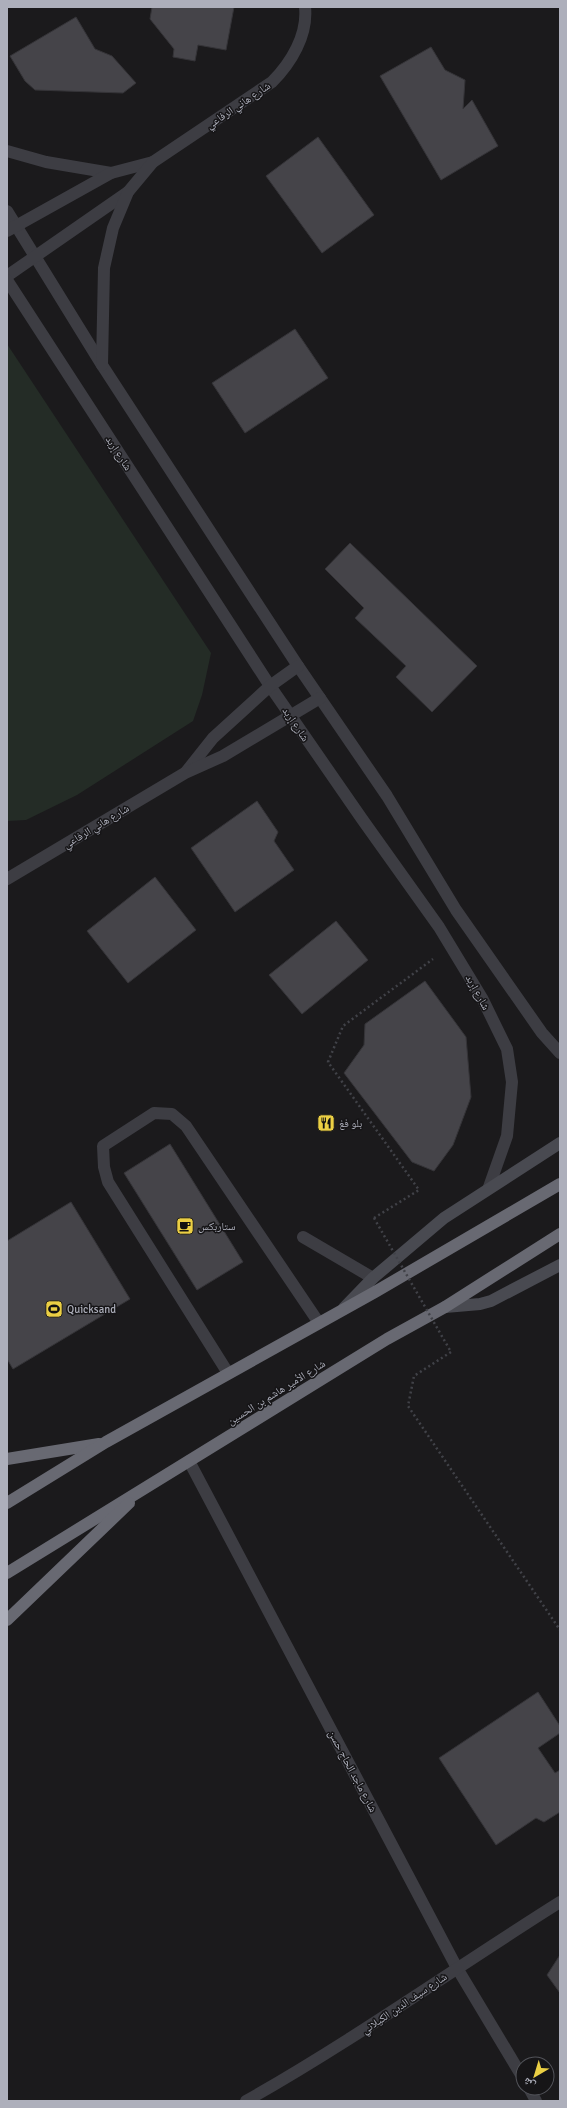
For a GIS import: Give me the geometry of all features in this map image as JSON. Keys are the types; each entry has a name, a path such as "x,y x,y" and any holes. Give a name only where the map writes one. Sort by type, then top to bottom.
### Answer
{"highway":[{"path":"7,1503 106,1442 342,1310 560,1184"},
{"name":"شارع الأمير هاشم بن الحسين","path":"7,1573 387,1339 444,1307 560,1234"},
{"path":"7,1459 106,1442"},
{"path":"7,1620 147,1486"}],"street":[{"name":"شارع هاني الرفاعي","path":"7,276 128,192 153,162 272,82 287,67 297,47 303,32 306,15 305,7"},
{"name":"شارع هاني الرفاعي","path":"7,151 46,162 110,173"},
{"name":"شارع هاني الرفاعي","path":"12,227 110,173 153,162"},
{"name":"شارع هاني الرفاعي","path":"102,365 104,268 113,228 128,192"},
{"path":"7,211 12,227 36,255 102,365 298,666 387,796 456,910 542,1033 560,1053"},
{"name":"شارع إربد","path":"7,280 270,686 450,946 482,998 507,1050 511,1067 512,1082 507,1136 489,1187"},
{"name":"شارع هاني الرفاعي","path":"185,773 213,738 270,686 298,666"},
{"name":"شارع هاني الرفاعي","path":"7,879 185,773 224,756 320,698"},
{"path":"228,1373 108,1182 104,1167 103,1146 154,1113 172,1114 186,1126 319,1323"},
{"path":"342,1310 373,1278 444,1218 489,1187 560,1143"},
{"path":"303,1237 373,1278"},
{"path":"444,1307 480,1304 491,1301 560,1265"},
{"name":"شارع ماجد الحاج حسن","path":"189,1461 457,1968 515,2065"},
{"name":"شارع سيف الدين الكيلاني","path":"246,2101 347,2042 457,1968 560,1902"}],"path":[{"path":"450,946 343,1026 328,1062 419,1190 374,1218 451,1352 414,1376 408,1406 560,1630"}],"shaded area":[{"path":"7,344 211,653 202,695 193,721 77,795 26,820 7,821"}],"building":[{"path":"152,7 234,7 226,50 198,45 195,61 173,57 174,49 150,19"},
{"path":"76,17 95,49 112,56 136,83 123,93 35,90 25,81 10,56"},
{"path":"431,47 445,70 465,80 463,109 472,100 498,146 441,180 380,76"},
{"path":"318,137 374,215 322,253 266,176"},
{"path":"295,329 328,378 245,433 212,383"},
{"path":"350,543 477,666 432,712 396,677 406,666 355,618 364,608 325,569"},
{"path":"257,801 278,832 274,841 294,870 235,912 191,848"},
{"path":"155,877 196,930 128,983 87,931"},
{"path":"336,921 368,960 302,1014 269,975"},
{"path":"425,981 466,1037 471,1097 453,1145 434,1171 412,1162 344,1073 364,1045 365,1024"},
{"path":"170,1144 243,1262 197,1290 124,1173"},
{"path":"71,1202 130,1299 13,1369 7,1359 7,1241"},
{"path":"538,1692 560,1726 560,1733 538,1748 555,1773 560,1770 560,1812 544,1822 536,1818 496,1845 439,1758"},
{"path":"560,1955 560,1993 547,1975"}],"place":[{"name":"بلو فغ","path":"326,1123"},
{"name":"ستاربكس","path":"185,1226"},
{"name":"Quicksand","path":"54,1309"}]}
